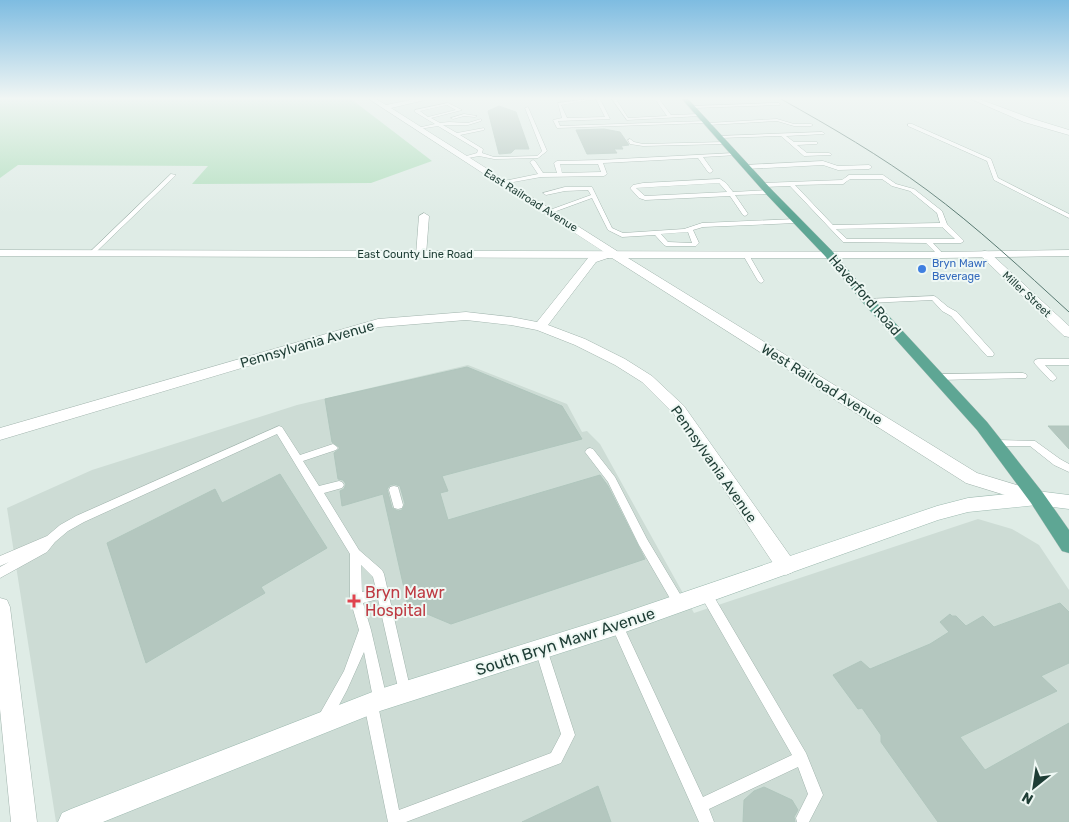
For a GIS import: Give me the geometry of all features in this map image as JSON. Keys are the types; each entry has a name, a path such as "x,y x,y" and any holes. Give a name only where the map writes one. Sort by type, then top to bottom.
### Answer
{"main road":[{"name":"Haverford Road","path":"720,137 829,254 868,301 996,443 1069,545"}],"street":[{"name":"East Railroad Avenue","path":"434,137 614,253"},
{"path":"421,254 424,216"},
{"name":"East County Line Road","path":"0,253 614,253 746,255 1069,253"},
{"path":"540,327 592,260 614,253"},
{"name":"West Railroad Avenue","path":"614,253 972,478 1037,498"},
{"name":"Miller Street","path":"985,254 1069,333"},
{"name":"Pennsylvania Avenue","path":"0,434 378,323 466,316 511,321 540,327 580,342 620,362 647,379 679,410 786,566"},
{"name":"South Bryn Mawr Avenue","path":"71,822 376,702 617,625 937,513 968,505 1037,498 1069,502"},
{"path":"0,607 6,711 24,822"}],"lane":[{"path":"460,137 481,150 479,154"},
{"path":"465,158 479,154 494,158 538,156 545,151 539,137"},
{"path":"630,140 632,143 643,145 748,137"},
{"path":"785,137 806,155 829,154"},
{"path":"939,137 989,160 996,179 1069,216"},
{"path":"792,144 815,143"},
{"path":"560,175 558,163 735,154"},
{"path":"699,156 710,171"},
{"path":"533,162 541,175"},
{"path":"502,182 541,175 604,174 600,162"},
{"path":"746,166 823,163 838,168 870,167"},
{"path":"93,252 174,175"},
{"path":"745,214 731,194 723,184 715,181 635,186 633,188 641,197 646,198 731,194 791,184 843,182 849,177 883,176 894,185 912,190 940,212 944,226 961,241 844,241 791,184"},
{"path":"546,193 565,189 590,188 610,229 622,234 656,233 689,229 702,225 796,220"},
{"path":"549,212 594,196"},
{"path":"831,226 944,226"},
{"path":"656,233 666,244 694,245 696,240 689,229"},
{"path":"928,241 941,255"},
{"path":"746,255 761,281"},
{"path":"868,301 934,298 945,309 954,314 990,354"},
{"path":"1053,378 1038,362 1069,362"},
{"path":"938,377 1023,376"},
{"path":"0,561 50,539 80,518 279,429 355,553 378,574 406,692"},
{"path":"996,443 1032,443 1057,462 1069,468"},
{"path":"297,458 333,448"},
{"path":"590,452 612,480 643,542 679,603"},
{"path":"317,491 339,485"},
{"path":"394,490 398,505"},
{"path":"0,573 43,549 50,539"},
{"path":"355,553 356,599 365,630 394,819 556,758 568,735 541,649"},
{"path":"356,599 383,593"},
{"path":"706,594 801,758 816,795 803,818"},
{"path":"617,625 707,822"},
{"path":"320,724 338,697 354,663 365,630"},
{"path":"699,806 801,758"}],"shaded area":[{"name":"Bryn Mawr Hospital","path":"468,365 567,404 582,432 587,431 600,444 694,613 978,519 1012,529 1039,545 1069,590 1069,822 56,822 7,508 92,470 297,405"}],"green space":[{"path":"0,137 401,137 432,161 371,183 192,184 208,166 18,165 0,178"}],"building":[{"path":"495,137 525,137 529,149 515,149 511,153 499,154"},
{"path":"579,137 624,137 629,145 621,146 623,149 614,149 617,153 587,154"},
{"path":"467,367 562,406 582,439 442,476 448,491 440,493 448,520 600,475 608,486 645,559 451,624 408,606 383,494 342,506 340,491 344,489 346,484 343,480 338,479 334,453 340,448 332,442 325,399","holes":["394,484 400,486 405,504 402,510 398,511 392,508 387,489 390,485"]},
{"path":"1048,426 1069,426 1069,449"},
{"path":"280,474 327,548 261,587 265,593 146,663 107,543 215,489 222,503"},
{"path":"1060,603 1069,612 1069,663 1041,676 1057,691 960,737 985,770 1069,723 1069,822 938,822 881,742 881,735 862,708 858,709 833,675 861,661 870,669 930,644 949,632 940,622 950,614 956,616 966,626 983,616 994,627"},
{"path":"598,786 611,822 522,822"},
{"path":"764,787 792,800 798,810 794,817 795,822 743,822 744,800 754,791"}],"tram line":[{"path":"848,137 892,165 946,204 1069,312"}],"place":[{"name":"Bryn Mawr Beverage","path":"922,269"},
{"name":"Bryn Mawr Hospital","path":"354,601"}]}
